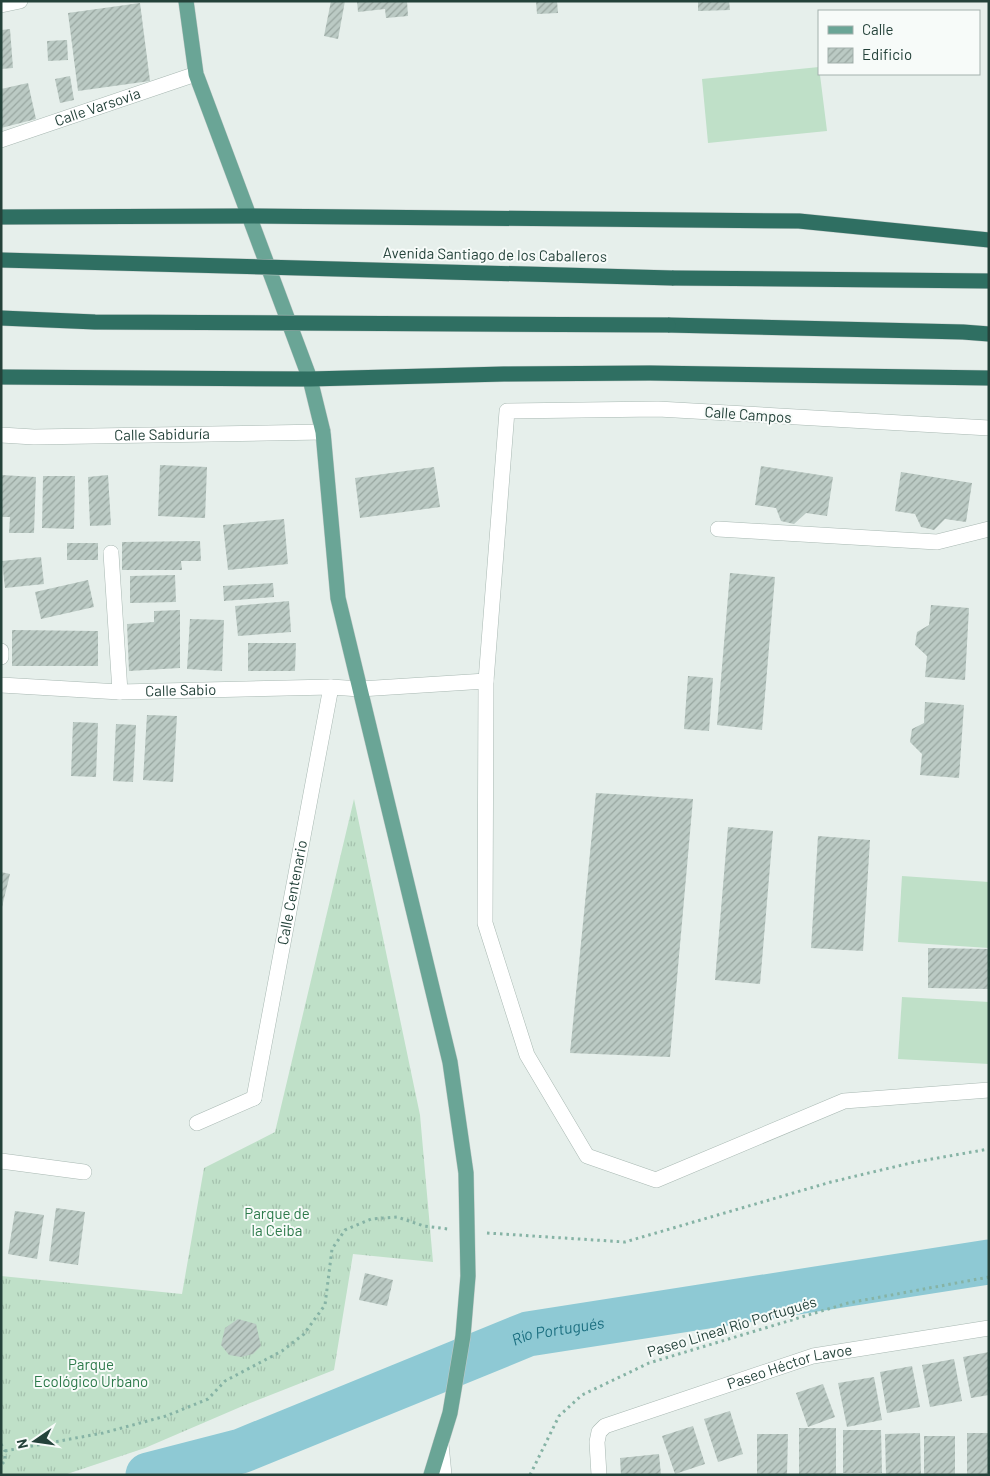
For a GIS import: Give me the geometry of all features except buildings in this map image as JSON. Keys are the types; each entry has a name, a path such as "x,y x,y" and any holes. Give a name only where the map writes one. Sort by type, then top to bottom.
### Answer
{"highway":[{"path":"1,217 248,216 798,221 989,240"},
{"name":"Avenida Santiago de los Caballeros","path":"1,260 672,278 989,281"},
{"path":"1,318 105,322 668,325 989,334"},
{"path":"1,377 310,379 504,374 640,374 989,378"}],"main road":[{"path":"186,1 196,74 310,379 323,432 338,598 450,1062 466,1173 468,1276 463,1336 450,1413 430,1475"}],"street":[{"path":"1,5 20,1"},
{"name":"Calle Varsovia","path":"1,140 196,74"},
{"name":"Calle Campos","path":"486,681 507,411 658,409 989,428"},
{"name":"Calle Sabiduría","path":"1,435 34,437 323,432"},
{"path":"718,529 937,542 989,529"},
{"path":"111,553 120,692"},
{"path":"1,651 1,657"},
{"path":"486,681 485,923 527,1055 587,1156 656,1180 844,1100 989,1090"},
{"name":"Calle Sabio","path":"1,685 120,692 331,687 360,689 486,681"},
{"name":"Calle Centenario","path":"197,1123 254,1098 331,687"},
{"path":"1,1161 84,1172"},
{"name":"Paseo Héctor Lavoe","path":"598,1475 597,1442 599,1432 605,1426 813,1356 989,1328"},
{"path":"441,1443 444,1475"}],"path":[{"path":"5,1451 104,1433 166,1416 208,1399 225,1381 282,1351 304,1334 325,1305 332,1248 345,1230 371,1218 397,1218 424,1226 467,1232 625,1242 831,1182 915,1162 989,1149"},
{"name":"Paseo Lineal Río Portugués","path":"530,1475 560,1416 582,1395 650,1363 848,1303 989,1277"},
{"path":"1,1444 5,1451 5,1462 1,1465"}],"green space":[{"path":"818,67 827,131 708,143 702,79"},
{"name":"Parque de la Ceiba","path":"354,799 420,1115 433,1262 353,1254 334,1370 245,1405 145,1448 64,1475 1,1475 1,1276 182,1294 204,1168 275,1132"},
{"path":"902,876 989,882 989,948 898,942"},
{"path":"902,997 989,1002 989,1064 898,1059"}],"waterway":[{"name":"Río Portugués","path":"148,1475 241,1451 528,1334 989,1262"}],"park label":[{"name":"Parque Ecológico Urbano","path":"91,1374"}]}
